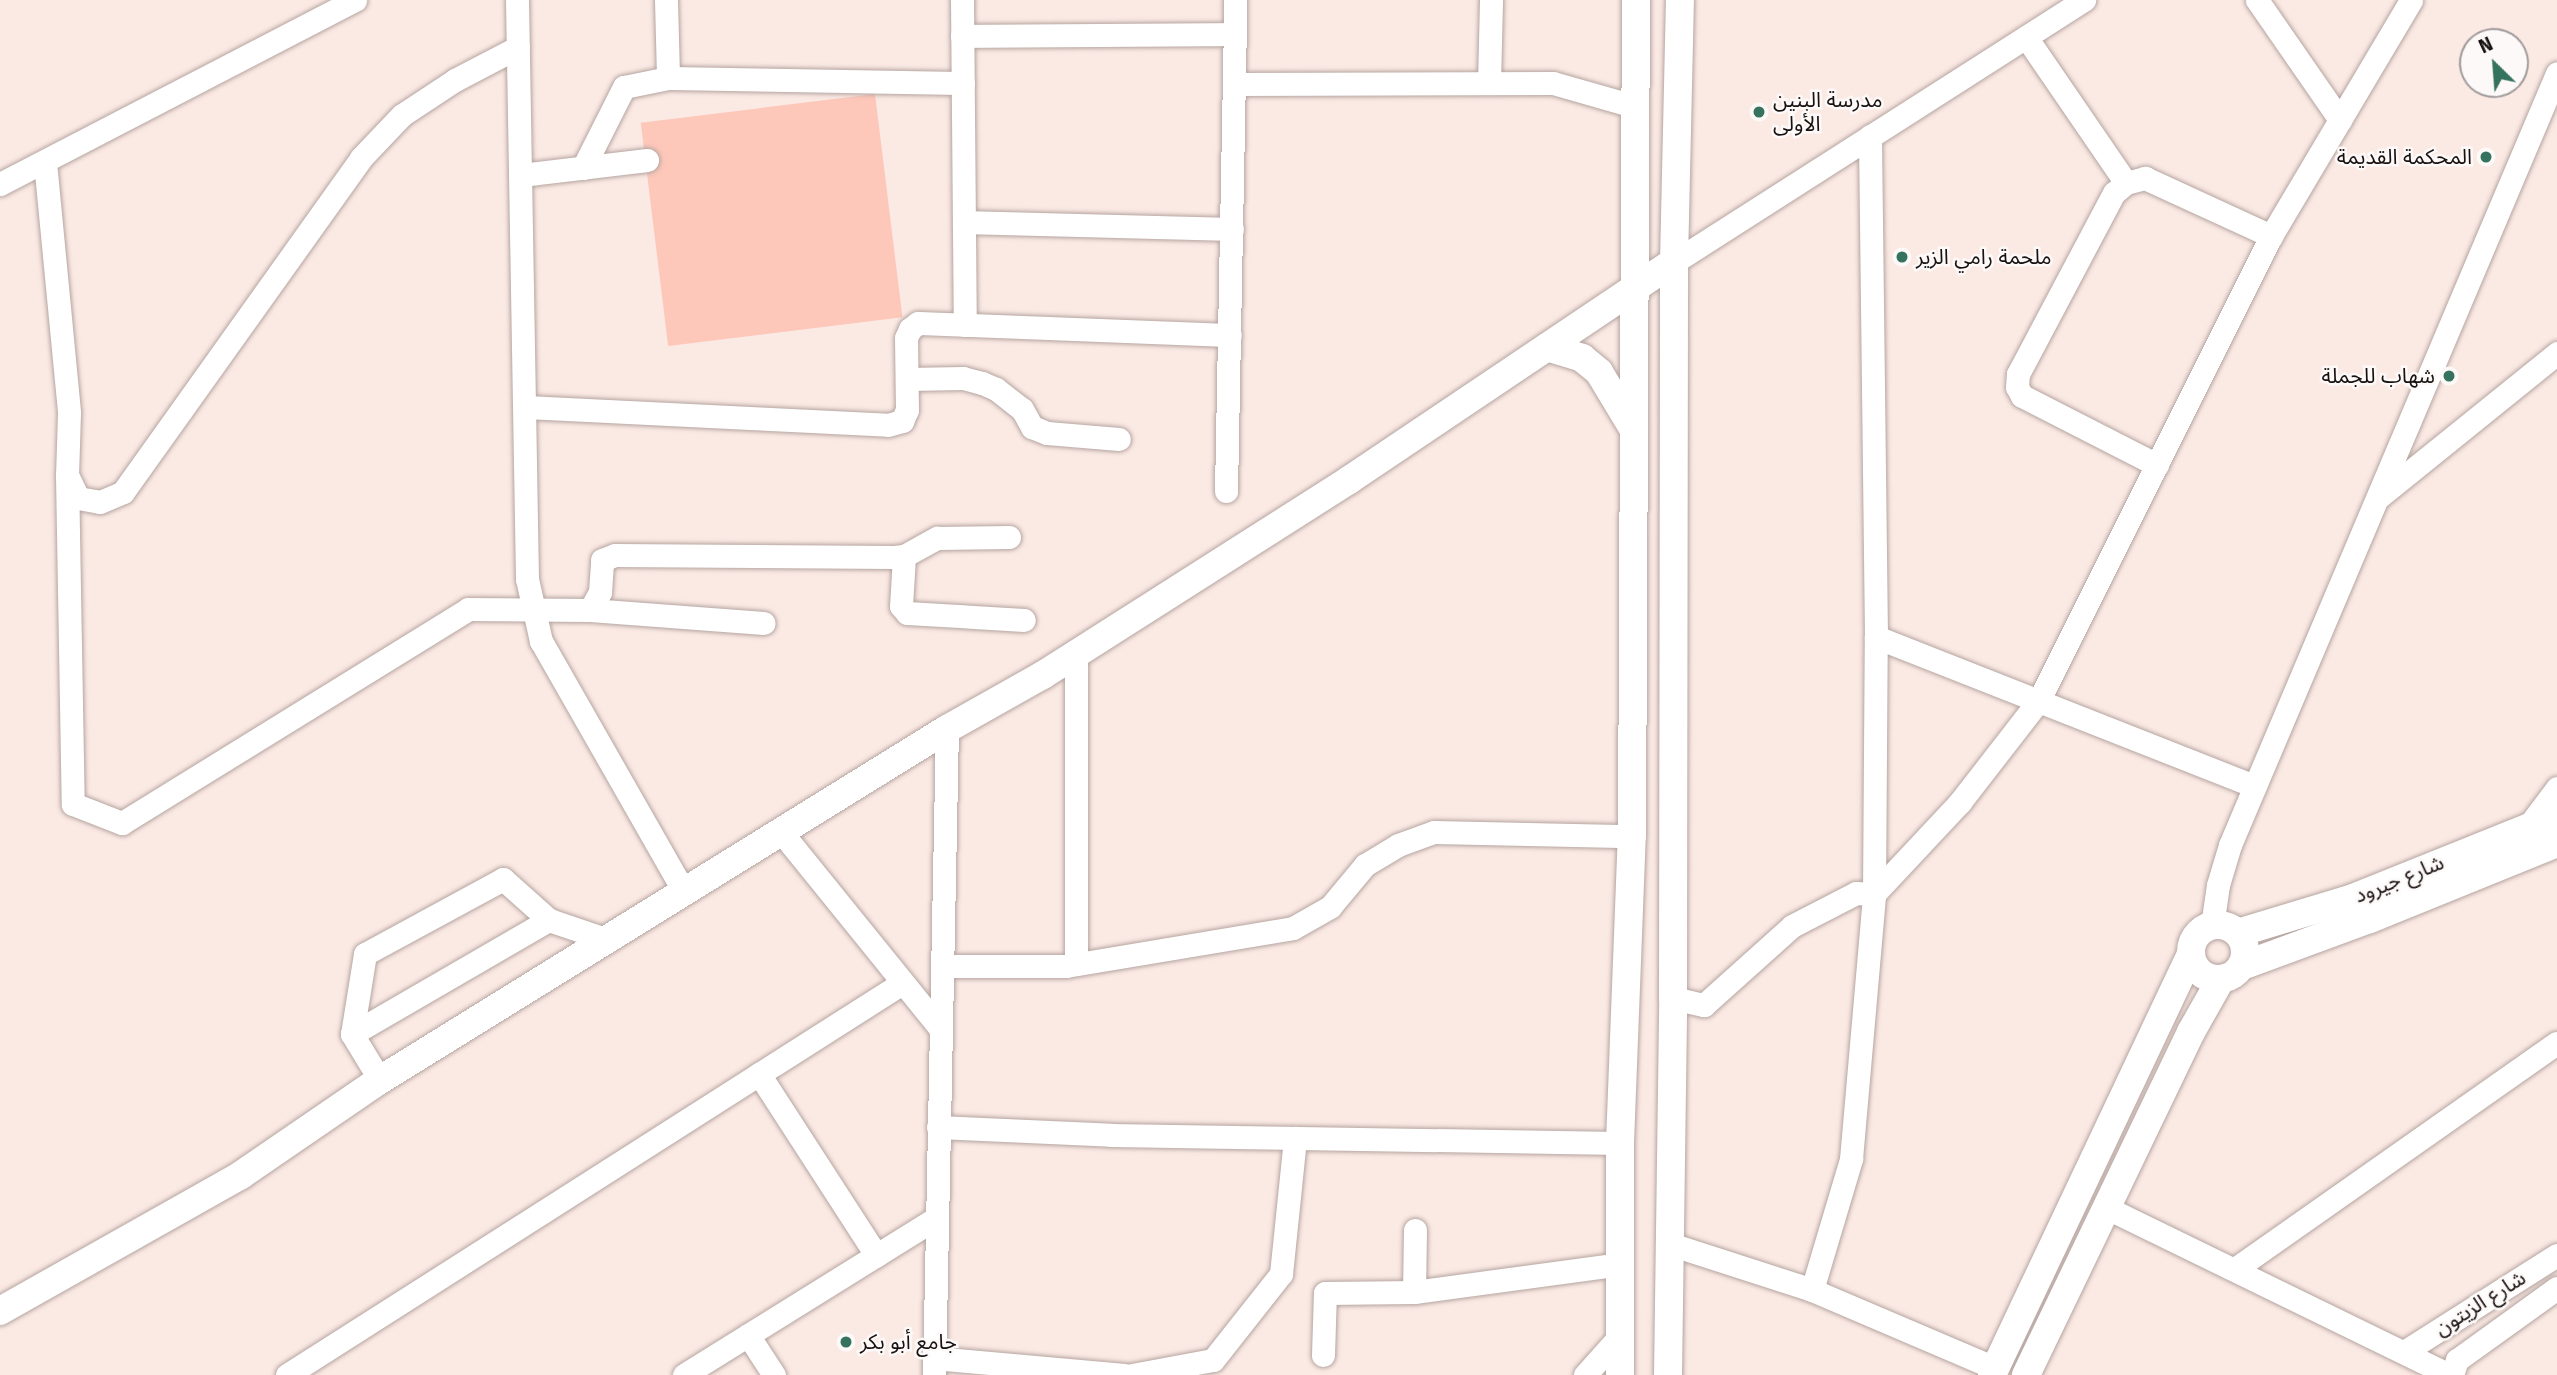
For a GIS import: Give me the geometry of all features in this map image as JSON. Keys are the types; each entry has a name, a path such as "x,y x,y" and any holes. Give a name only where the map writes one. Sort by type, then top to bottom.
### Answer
{"main road":[{"path":"1620,1375 1620,1143 1632,836 1636,0"},
{"path":"1668,1375 1673,999 1674,262 1680,0"},
{"path":"0,1311 241,1175 380,1080 947,729 1076,654 1349,480 1674,262"},
{"path":"1547,347 1582,358 1599,372 1635,433"},
{"name":"شارع جيرود","path":"2225,930 2353,898 2557,816"},
{"name":"شارع جيرود","path":"2232,973 2557,844"},
{"path":"1993,1372 2191,954 2197,936 2225,930 2246,949 2191,1032 2026,1375"},
{"path":"2191,954 2197,970 2204,976 2232,973"}],"street":[{"path":"517,0 527,579 541,641 685,893"},
{"path":"666,0 668,78"},
{"path":"962,0 965,325"},
{"path":"1226,491 1235,0"},
{"path":"1489,83 1491,0"},
{"path":"1674,262 2084,0"},
{"path":"2257,0 2340,120"},
{"path":"1874,894 1960,802 2039,700 2271,236 2411,0"},
{"path":"0,184 343,2"},
{"path":"962,36 1235,34"},
{"path":"2026,37 2126,183"},
{"path":"67,475 78,498 100,502 123,492 361,158 402,115 455,80 519,47"},
{"path":"2225,930 2226,855 2557,73"},
{"path":"583,168 624,87 668,78 963,83"},
{"path":"1234,85 1553,83 1637,107"},
{"path":"1812,1290 1851,1159 1874,894 1876,637 1870,136"},
{"path":"521,175 647,160"},
{"path":"45,162 69,413 67,475 73,804 122,823 468,609 590,610 764,623"},
{"path":"2157,465 2022,396 2017,387 2018,374 2114,193 2126,183 2145,178 2271,236"},
{"path":"964,222 1232,229"},
{"path":"526,407 888,425 902,421 907,410 906,338 910,329 918,323 1230,335"},
{"path":"2378,498 2557,354"},
{"path":"906,379 963,378 982,383 1022,409 1032,427 1047,433 1119,439"},
{"path":"590,610 600,592 602,560 615,555 904,556 937,537 1009,537"},
{"path":"904,556 901,606 907,613 1024,620"},
{"path":"1876,637 2255,786"},
{"path":"1076,654 1076,964"},
{"path":"947,729 934,1366 1125,1375"},
{"path":"2528,828 2557,788"},
{"path":"942,966 1076,964 1293,928 1330,907 1365,865 1398,845 1434,832 1632,836"},
{"path":"782,833 939,1027"},
{"path":"380,1080 352,1034 365,954 503,879 549,920 608,940"},
{"path":"1673,999 1704,1005 1792,926 1856,893 1874,894"},
{"path":"352,1034 549,920"},
{"path":"287,1375 902,983"},
{"path":"2235,1269 2557,1043"},
{"path":"759,1074 876,1255"},
{"path":"938,1127 1111,1135 1620,1143"},
{"path":"1132,1375 1213,1360 1281,1274 1295,1138"},
{"path":"2107,1208 2451,1375"},
{"path":"684,1375 936,1217"},
{"path":"1414,1292 1415,1230"},
{"path":"1670,1244 1812,1290 1993,1372"},
{"name":"شارع الزيتون","path":"2404,1352 2557,1255"},
{"path":"1323,1355 1325,1293 1414,1292 1621,1264"},
{"name":"شارع الزيتون","path":"2451,1375 2457,1360 2557,1288"},
{"path":"748,1335 774,1375"},
{"path":"1584,1375 1620,1336"}],"shaded area":[{"path":"875,94 902,317 668,346 641,123"}],"place":[{"name":"مدرسة البنين الأولى","path":"1759,112"},
{"name":"المحكمة القديمة","path":"2486,157"},
{"name":"ملحمة رامي الزير","path":"1902,257"},
{"name":"شهاب للجملة","path":"2449,376"},
{"name":"جامع أبو بكر","path":"846,1342"}]}
